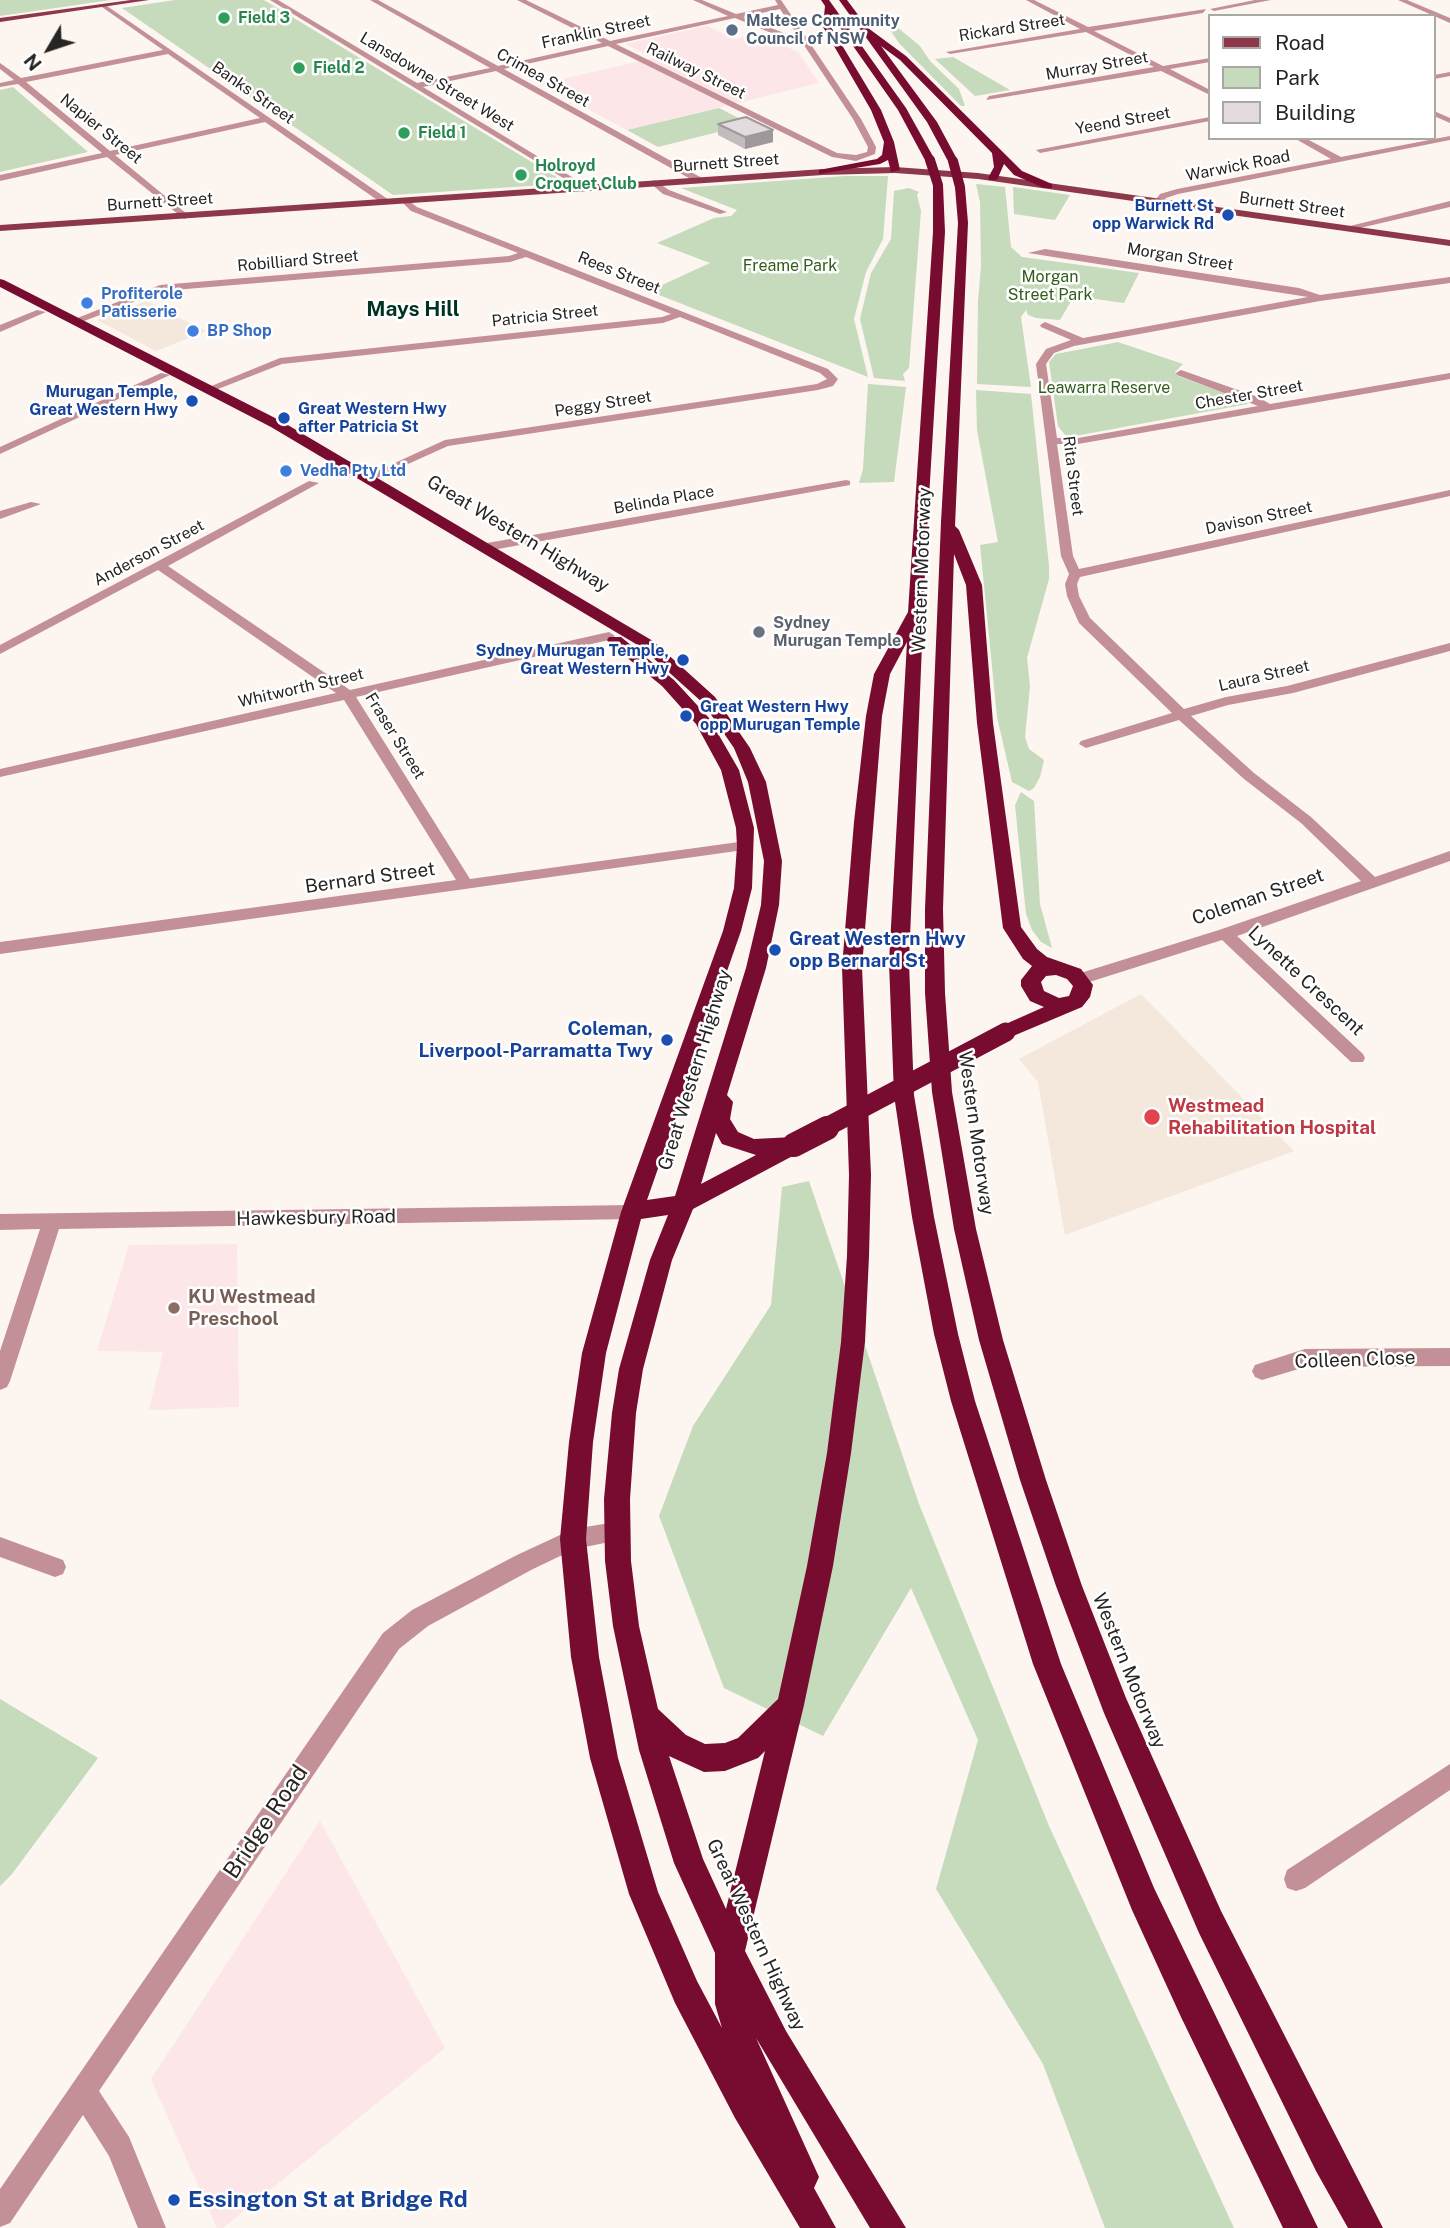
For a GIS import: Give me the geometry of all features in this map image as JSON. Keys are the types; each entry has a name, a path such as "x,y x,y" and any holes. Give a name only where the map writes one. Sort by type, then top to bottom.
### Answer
{"highway":[{"name":"Western Motorway","path":"843,0 932,122 953,162 960,187 963,223 948,522 934,909 935,993 942,1091 977,1283 1033,1480 1069,1586 1114,1703 1210,1922 1328,2159 1366,2228"},
{"name":"Western Motorway","path":"826,2 903,110 930,160 938,185 939,232 900,909 899,1005 904,1095 946,1334 983,1470 1015,1569 1047,1664 1083,1756 1192,2006 1301,2228"},
{"path":"826,2 827,27 876,110 889,142 895,170"},
{"path":"865,30 904,58 996,154 1022,175 1048,186"},
{"path":"823,172 880,162 887,156 889,142"},
{"path":"993,178 999,167 996,154"},
{"name":"Great Western Highway","path":"0,282 276,424 647,644 709,700 742,748 757,782 773,861 772,883 761,948 684,1203 660,1260 631,1368 624,1413 616,1532 626,1626 645,1716 663,1786 687,1857 750,1996 798,2084 889,2228"},
{"name":"Great Western Highway","path":"0,292 272,431 609,636 641,658 668,683 703,722 730,769 743,817 746,846 743,888 732,931 632,1212 594,1353 581,1442 573,1539 592,1704 618,1813 644,1894 686,1992 740,2096 820,2228"},
{"path":"632,1212 684,1203 1006,1032 1074,1002 1083,991 1080,979 1066,970 1040,962 1030,954 1012,928 985,723 974,585 948,522"},
{"path":"820,2228 805,2184 742,2045 731,2004 730,1952 790,1705 820,1566 853,1342 860,1175 852,967 862,835 874,716 882,674 916,608"},
{"path":"1006,1032 1023,1007 1035,974 1048,968 1057,968"},
{"path":"1031,986 1037,996 1049,1003 1058,1005 1074,1002"},
{"path":"728,1057 730,1081 719,1121 726,1133 736,1142 753,1147 794,1145"},
{"path":"645,1716 676,1745 704,1758 725,1757 748,1748 790,1705"}],"main road":[{"path":"0,20 146,0"},
{"name":"Burnett Street","path":"0,228 699,180 895,170 993,178 1450,243"}],"street":[{"name":"Lansdowne Street West","path":"273,0 586,188"},
{"name":"Crimea Street","path":"373,0 699,180"},
{"name":"Railway Street","path":"520,0 835,155 861,157 871,154 870,143 857,119 780,3"},
{"path":"696,0 786,37"},
{"path":"1029,0 1208,92"},
{"path":"1196,4 1203,9 1214,10 1268,0"},
{"path":"1401,0 1434,14"},
{"name":"Franklin Street","path":"416,86 780,3"},
{"name":"Banks Street","path":"104,6 386,202"},
{"name":"Rickard Street","path":"950,52 1203,9"},
{"path":"1214,10 1219,14"},
{"path":"0,85 170,51"},
{"name":"Murray Street","path":"989,98 1208,60"},
{"name":"Napier Street","path":"0,65 184,216"},
{"path":"0,178 266,119"},
{"name":"Yeend Street","path":"1040,150 1208,119"},
{"name":"Warwick Road","path":"1158,202 1171,194 1450,138"},
{"path":"1302,140 1340,160"},
{"path":"654,183 666,192 723,212"},
{"name":"Rees Street","path":"405,201 414,209 824,371"},
{"path":"1347,229 1450,204"},
{"name":"Robilliard Street","path":"75,321 160,288 510,259 528,253"},
{"name":"Morgan Street","path":"1033,253 1059,254 1300,291 1321,299"},
{"name":"Rita Street","path":"1371,882 1306,820 1249,776 1183,716 1084,620 1073,596 1071,584 1075,574 1067,556 1042,360 1055,348 1081,341 1321,299 1450,280"},
{"path":"0,329 41,312"},
{"name":"Patricia Street","path":"209,389 280,361 663,320 680,314"},
{"path":"1045,325 1081,341"},
{"name":"Peggy Street","path":"368,479 444,443 818,387 829,384 833,379 824,371"},
{"path":"1181,373 1254,399 1268,408"},
{"path":"0,451 165,375"},
{"name":"Chester Street","path":"1053,441 1073,441 1450,376"},
{"name":"Anderson Street","path":"0,650 313,483"},
{"name":"Belinda Place","path":"487,547 846,483"},
{"name":"Davison Street","path":"1075,574 1450,493"},
{"path":"0,515 35,504"},
{"name":"Fraser Street","path":"160,566 348,695 466,884"},
{"name":"Whitworth Street","path":"0,773 609,636"},
{"name":"Laura Street","path":"1086,744 1226,701 1288,690 1450,647"},
{"name":"Bernard Street","path":"0,948 746,846"},
{"name":"Coleman Street","path":"1080,979 1225,934 1450,856"},
{"name":"Lynette Crescent","path":"1225,934 1357,1058"},
{"name":"Hawkesbury Road","path":"0,1222 632,1212"},
{"path":"0,1381 52,1221"},
{"name":"Colleen Close","path":"1262,1371 1305,1358 1450,1357"},
{"name":"Bridge Road","path":"0,2213 391,1641 420,1618 573,1539 616,1532"},
{"path":"0,1548 55,1567"},
{"path":"1296,1879 1450,1776"},
{"path":"83,2091 119,2147 152,2228"}],"shaded area":[{"path":"707,26 735,39 757,34 798,52 819,83 627,130 541,84 653,58 626,44"},
{"path":"147,301 206,331 156,351 97,320"},
{"name":"Westmead Rehabilitation Hospital","path":"1141,994 1294,1151 1065,1235 1038,1082 1019,1059"},
{"name":"KU Westmead Preschool","path":"237,1244 239,1407 149,1410 163,1352 97,1351 129,1245"},
{"path":"320,1821 445,2048 223,2228 217,2228 151,2079"}],"green space":[{"path":"0,0 111,0 0,16"},
{"path":"175,0 264,0 563,181 559,184 393,195 122,8"},
{"path":"881,17 885,17 920,46 930,61 959,89 965,106 961,106 899,43"},
{"path":"953,57 1010,90 975,96 935,59"},
{"path":"13,87 88,152 0,172 0,90"},
{"path":"719,108 750,124 658,147 627,130"},
{"name":"Freame Park","path":"845,176 888,176 883,239 866,272 854,319 868,377 649,291 710,263 657,243 714,218 731,216 737,210 681,188"},
{"name":"Morgan Street Park","path":"976,184 1005,187 1011,247 1022,257 1139,273 1124,303 1074,296 1060,320 1036,318 1028,315 1026,310 1021,317 1031,387 977,384 981,266 980,202"},
{"path":"1013,187 1070,195 1055,220 1014,214"},
{"path":"909,188 919,192 917,195 921,211 909,368 903,374 905,381 874,378 860,319 871,273 891,239 894,191"},
{"name":"Leawarra Reserve","path":"1118,342 1183,364 1175,372 1178,376 1248,404 1075,436 1065,435 1058,426 1049,362 1056,354"},
{"path":"868,384 906,387 894,482 859,483 863,469"},
{"path":"976,390 1031,394 1049,579 1027,658 1030,686 1025,737 1029,749 1044,760 1040,777 1029,791 1012,782 997,717 980,545 998,542 977,430"},
{"path":"1021,792 1034,801 1040,904 1052,948 1041,942 1032,930 1026,914 1015,805"},
{"path":"809,1181 919,1504 1049,1826 1234,2228 1105,2228 1043,2064 936,1889 978,1740 911,1588 823,1736 724,1688 659,1516 693,1426 771,1305 782,1187"},
{"path":"0,1699 98,1758 12,1874 0,1886"}],"building":[{"path":"746,117 773,130 745,137 718,124"}],"place":[{"name":"Field 3","path":"224,18"},
{"name":"Maltese Community Council of NSW","path":"732,30"},
{"name":"Field 2","path":"299,68"},
{"name":"Field 1","path":"404,133"},
{"name":"Holroyd Croquet Club","path":"521,175"},
{"name":"Burnett St opp Warwick Rd","path":"1228,215"},
{"name":"Profiterole Patisserie","path":"87,303"},
{"name":"BP Shop","path":"193,331"},
{"name":"Murugan Temple, Great Western Hwy","path":"192,401"},
{"name":"Great Western Hwy after Patricia St","path":"284,418"},
{"name":"Vedha Pty Ltd","path":"286,471"},
{"name":"Sydney Murugan Temple","path":"759,632"},
{"name":"Sydney Murugan Temple, Great Western Hwy","path":"683,660"},
{"name":"Great Western Hwy opp Murugan Temple","path":"686,716"},
{"name":"Great Western Hwy opp Bernard St","path":"775,950"},
{"name":"Coleman, Liverpool-Parramatta Twy","path":"667,1040"},
{"name":"Westmead Rehabilitation Hospital","path":"1152,1117"},
{"name":"KU Westmead Preschool","path":"174,1308"},
{"name":"Essington St at Bridge Rd","path":"174,2200"}],"district":[{"name":"Mays Hill","path":"413,310"}]}
